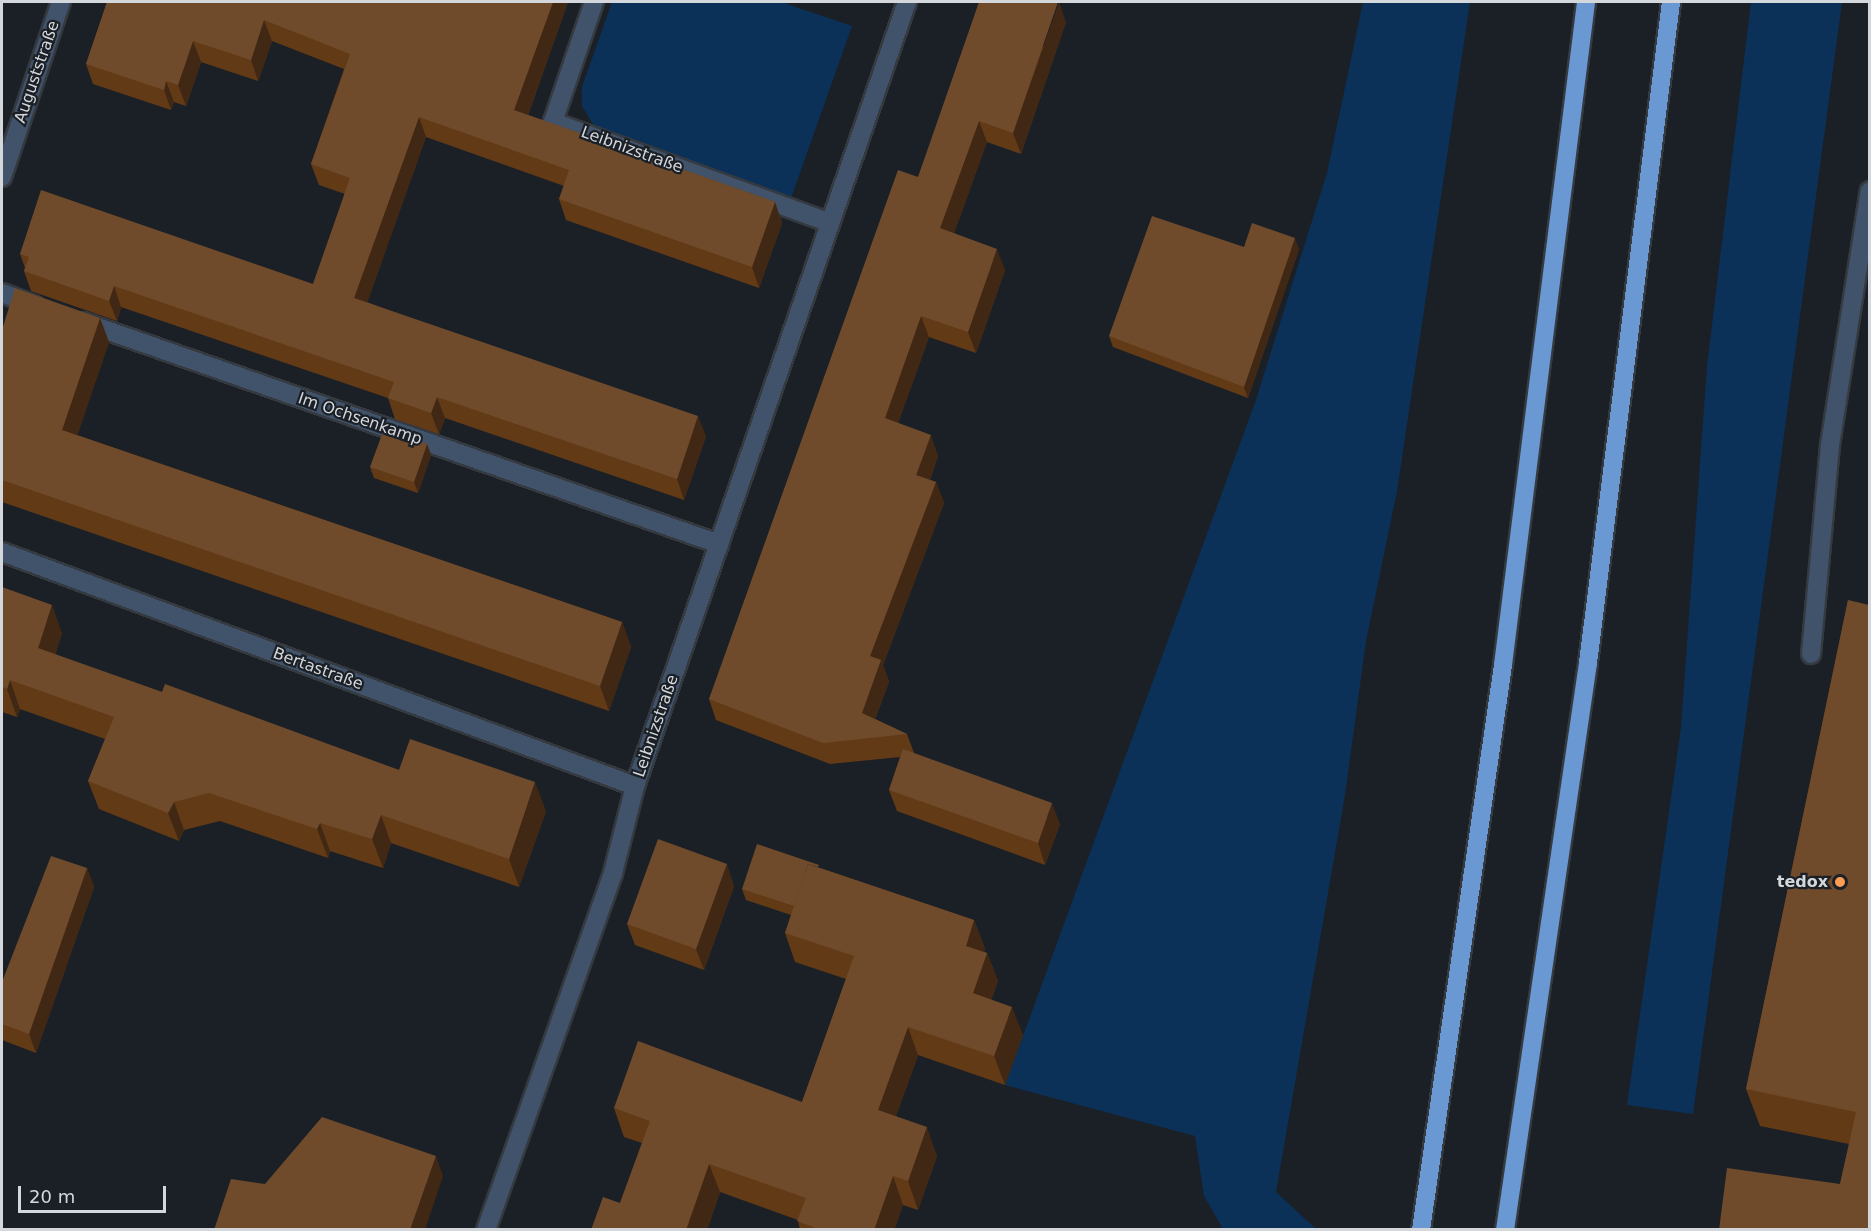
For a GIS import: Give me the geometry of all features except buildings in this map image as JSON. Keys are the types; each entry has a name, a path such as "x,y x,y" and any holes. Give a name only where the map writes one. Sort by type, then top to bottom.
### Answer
{"highway":[{"path":"1421,1230 1503,665 1586,2"},
{"path":"1505,1230 1588,663 1671,2"}],"street":[{"name":"Auguststraße","path":"2,177 61,2"},
{"name":"Leibnizstraße","path":"594,2 554,122 830,223"},
{"name":"Leibnizstraße","path":"486,1230 614,873 635,786 907,2"},
{"path":"1811,654 1830,445 1869,191"},
{"path":"2,293 46,309"},
{"name":"Im Ochsenkamp","path":"69,317 719,544"},
{"name":"Bertastraße","path":"2,552 635,786"}],"shaded area":[{"path":"612,2 781,2 852,26 791,198 604,131 593,124 582,106 582,87"},
{"path":"1363,2 1470,2 1397,491 1366,641 1345,795 1276,1192 1316,1229 1223,1229 1204,1196 1195,1136 1005,1085 1256,400 1327,173"},
{"path":"1751,2 1842,2 1693,1114 1627,1105 1681,728 1707,366"}],"place":[{"name":"tedox","path":"1840,882"}]}
